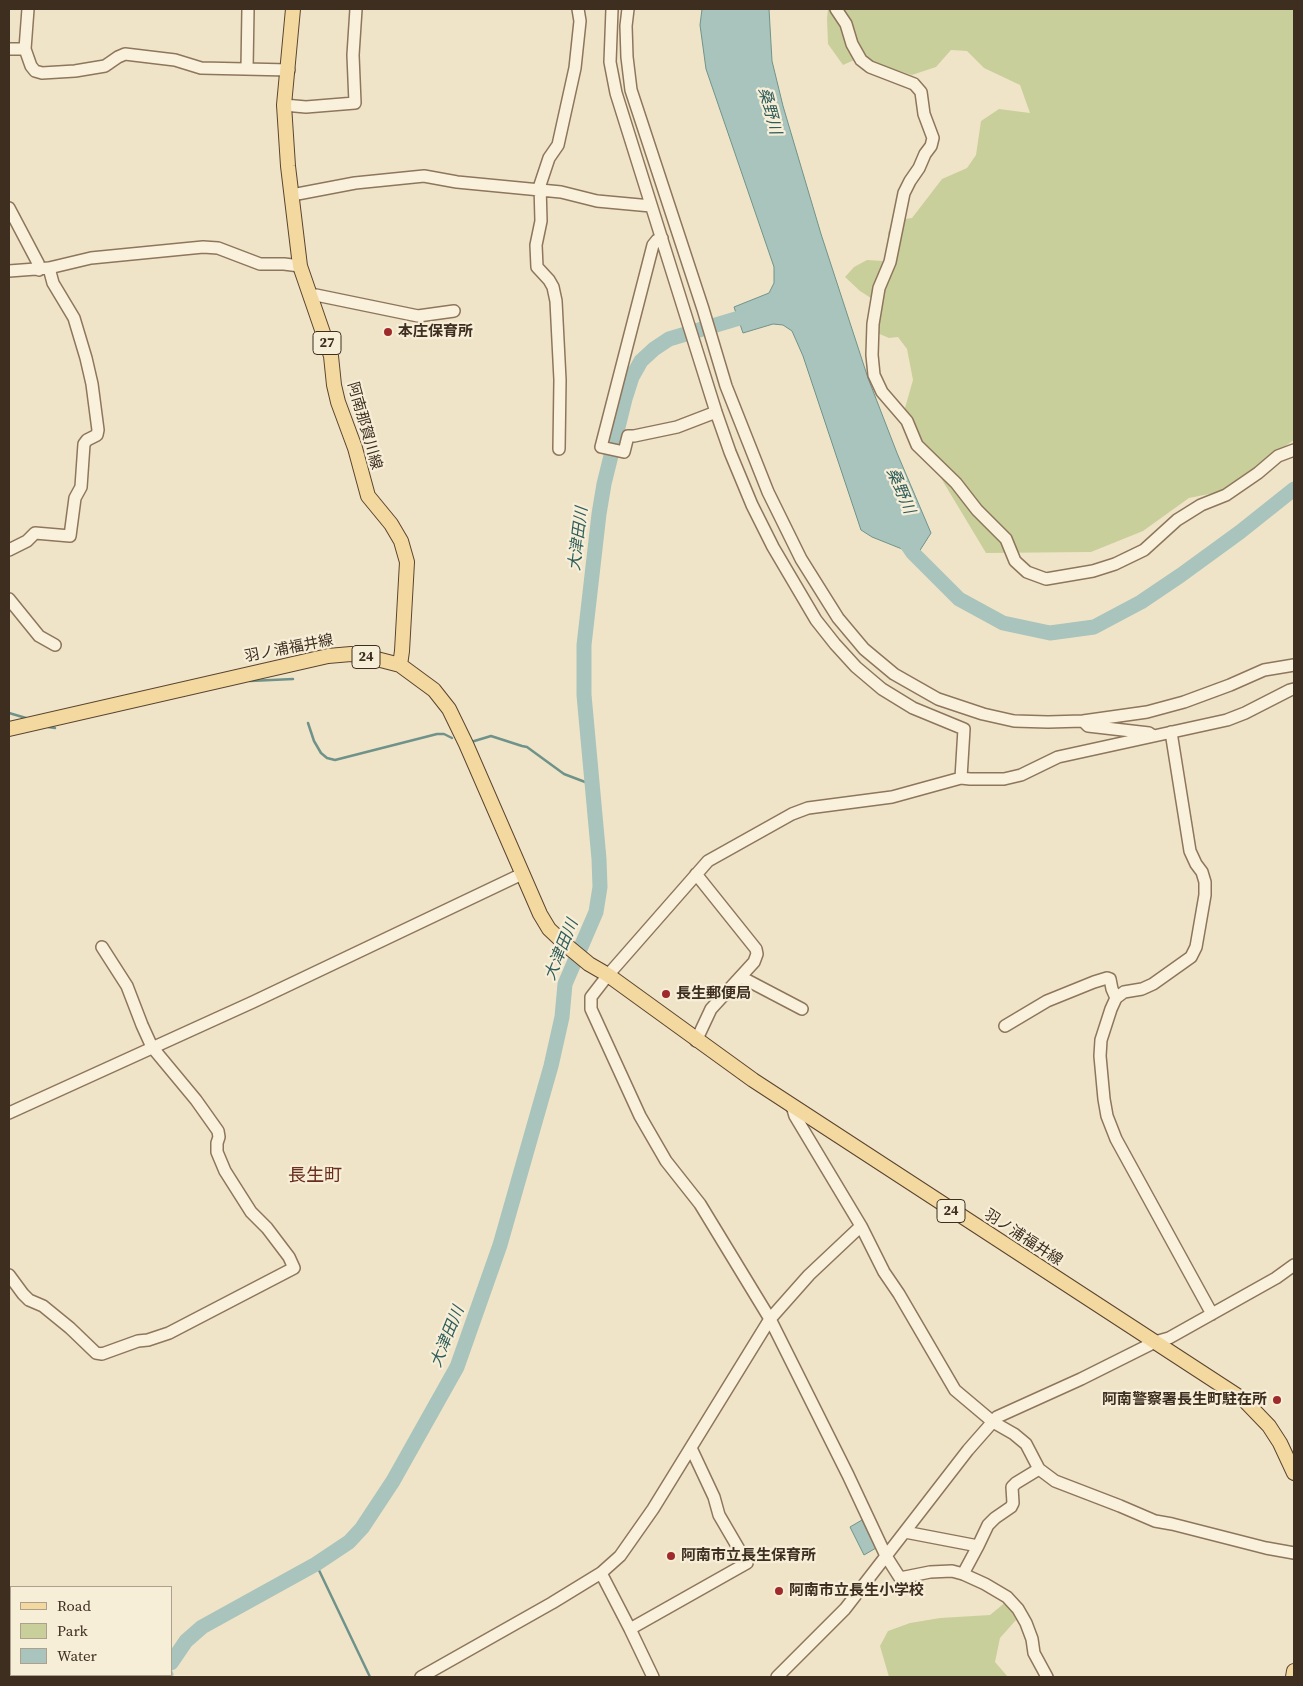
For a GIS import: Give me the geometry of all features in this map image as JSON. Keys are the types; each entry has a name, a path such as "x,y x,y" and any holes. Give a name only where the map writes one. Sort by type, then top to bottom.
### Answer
{"main road":[{"name":"阿南那賀川線","path":"293,9 284,105 288,166 300,266 331,356 338,402 355,448 368,496 401,541 407,562 400,665"},
{"name":"羽ノ浦福井線","path":"9,729 328,656 351,654 400,665 434,690 449,709 540,914 549,929 566,945 589,964 608,975 696,1041 792,1106 1244,1400 1269,1426 1280,1442 1294,1473"},
{"path":"1293,1677 1294,1671"}],"street":[{"path":"28,9 25,49 31,66 35,71 42,73 75,72 105,66 125,54 175,60 201,68 288,70"},
{"path":"247,69 248,9"},
{"path":"284,105 306,107 355,103 354,55 356,9"},
{"path":"559,449 560,380 556,301 553,287 537,267 536,245 541,221 540,185 550,158 558,145 575,68 580,21 578,9"},
{"path":"612,9 610,62 616,93 716,412 752,505 773,547 816,620 856,667 882,689 913,708 964,729 961,778"},
{"path":"628,9 626,26 627,57 631,90 703,309 726,386 768,492 801,559 838,618 864,648 894,674 938,699 983,714 1014,721 1083,721 1147,712 1184,702 1264,670 1294,665"},
{"path":"836,9 846,24 852,44 861,60 870,67 914,84 920,92 924,114 933,138 931,146 904,193 890,262 879,288 873,324 872,355 874,375 882,392 907,421 917,444 956,482 977,510 1006,539 1015,561 1026,572 1046,579 1093,571 1115,564 1144,550 1177,520 1201,505 1226,495 1258,473 1278,456 1294,450"},
{"path":"9,49 25,49"},
{"path":"292,195 355,182 424,176 457,182 561,192 597,201 651,206"},
{"path":"9,208 38,263 44,269 74,318 92,384 98,430 97,436 87,440 84,444 81,487 75,498 70,536 35,533 28,541 9,550"},
{"path":"662,238 653,245 601,447 624,452 628,436 677,428 716,412"},
{"path":"9,271 44,269 90,258 203,247 218,248 260,264 300,266"},
{"path":"310,297 316,295 418,316 454,310"},
{"path":"9,599 39,636 54,645"},
{"path":"1047,1677 1034,1653 1029,1631 1018,1609 1007,1597 985,1584 952,1571 938,1571 900,1578 886,1556 848,1474 770,1318 700,1204 666,1161 636,1107 591,1009 591,997 708,861 792,814 808,808 892,796 961,778 1004,779 1021,775 1058,757 1227,720 1294,689"},
{"path":"1269,701 1294,696"},
{"path":"1083,721 1088,726 1148,733 1154,736"},
{"path":"1171,732 1190,851 1202,872 1205,882 1204,903 1196,947 1191,957 1153,984 1142,989 1124,992 1116,998 1101,1040 1100,1056 1104,1099 1116,1139 1212,1314"},
{"path":"9,1113 397,935 522,874"},
{"path":"696,874 756,949 754,962 711,1010 696,1041"},
{"path":"9,1275 29,1300 42,1306 96,1352 102,1354 138,1341 148,1340 169,1333 294,1268 267,1228 251,1212 225,1171 217,1152 218,1131 196,1100 152,1047 127,986 102,948"},
{"path":"741,977 802,1009"},
{"path":"1006,1026 1047,1001 1094,982 1110,979 1116,998"},
{"path":"792,1106 795,1116 861,1226 884,1272 913,1317 955,1390 993,1422 1014,1434 1026,1444 1039,1469 1055,1481 1155,1521 1266,1548 1294,1552"},
{"path":"421,1677 552,1603 601,1573 620,1556 653,1509 770,1318 809,1275 861,1226"},
{"path":"777,1677 845,1609 968,1450 997,1417 1081,1379 1155,1342 1168,1338 1276,1278 1294,1265"},
{"path":"630,1629 747,1563 720,1515 714,1497 691,1448"},
{"path":"963,1574 988,1525 1011,1507 1013,1502 1012,1487 1039,1469"},
{"path":"905,1532 978,1546"},
{"path":"601,1573 653,1677"}],"green space":[{"path":"828,9 1294,9 1294,440 1219,492 1189,498 1143,531 1091,552 986,553 903,415 913,380 907,349 898,337 889,338 875,332 880,304 860,291 845,277 854,267 867,260 884,261 889,242 888,232 897,220 912,218 942,179 967,168 976,155 981,121 999,109 1030,113 1020,85 984,68 967,51 951,50 936,67 912,75 861,57 843,65 828,44"},
{"path":"1007,1601 1016,1620 1000,1638 995,1662 1008,1677 889,1677 880,1646 888,1631 910,1623 940,1618 990,1615"}],"water":[{"path":"702,9 769,9 772,61 783,106 821,234 868,378 931,533 917,555 872,537 861,530 803,356 792,331 783,325 773,324 743,333 734,307 769,293 774,283 774,267 706,69 700,25"},
{"path":"862,1520 876,1548 864,1555 850,1527"}],"waterway":[{"name":"大津田川","path":"172,1662 186,1641 202,1627 316,1564 349,1542 362,1528 393,1481 457,1367 500,1245 551,1066 562,1017 565,984 596,912 600,887 599,859 584,695 584,645 599,514 604,484 625,399 632,377 641,361 669,339 756,313"},
{"name":"桑野川","path":"902,537 913,553 959,599 1003,623 1050,633 1094,627 1141,602 1240,532 1294,489"},
{"path":"250,681 293,679"},
{"path":"9,713 26,718"},
{"path":"308,723 314,741 321,753 327,758 335,760 437,734 444,734 452,738"},
{"path":"48,727 55,728"},
{"path":"471,742 491,736 527,747 564,774 593,785"},
{"path":"316,1564 370,1677"},
{"path":"120,1677 124,1676"}],"place":[{"name":"本庄保育所","path":"388,332"},
{"name":"長生郵便局","path":"666,994"},
{"name":"阿南警察署長生町駐在所","path":"1277,1400"},
{"name":"阿南市立長生保育所","path":"671,1556"},
{"name":"阿南市立長生小学校","path":"779,1591"}],"district":[{"name":"長生町","path":"315,1176"}]}
